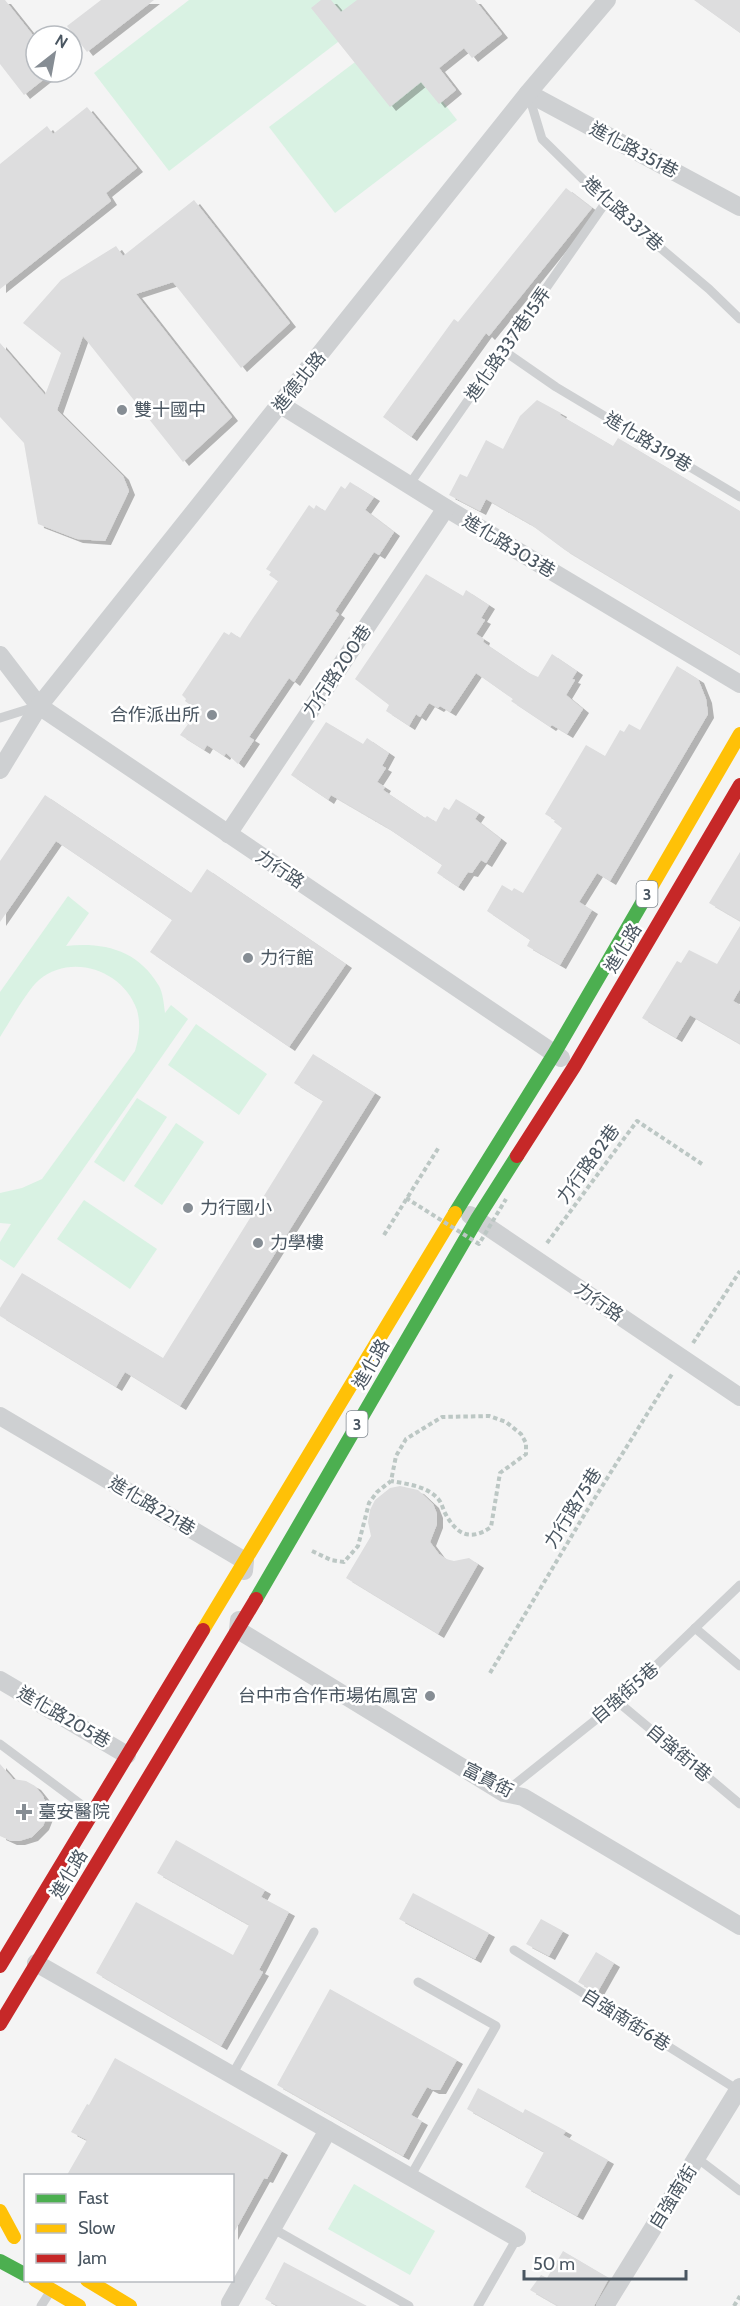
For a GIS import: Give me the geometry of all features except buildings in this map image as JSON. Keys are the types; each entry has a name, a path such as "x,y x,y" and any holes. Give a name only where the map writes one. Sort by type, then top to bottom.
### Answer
{"main road":[{"name":"進化路","path":"0,1966 554,1054 740,734"},
{"name":"進化路","path":"0,2024 238,1630 477,1219 574,1067 740,785"},
{"path":"0,2211 20,2240"},
{"path":"0,2229 20,2240"},
{"path":"0,2261 24,2274"},
{"path":"38,2282 79,2306"},
{"path":"90,2282 130,2306"}],"street":[{"name":"進德北路","path":"0,770 39,706 528,93 607,0"},
{"name":"進化路351巷","path":"528,93 740,207"},
{"name":"進化路303巷","path":"281,405 446,508 740,684"},
{"name":"力行路200巷","path":"228,834 446,508"},
{"name":"力行路","path":"0,655 39,706 574,1067"},
{"name":"力行路","path":"459,1207 740,1397"},
{"name":"進化路221巷","path":"0,1416 245,1561"},
{"path":"238,1630 245,1561"},
{"name":"富貴街","path":"238,1630 504,1793 523,1797 740,1926"},
{"name":"進化路205巷","path":"0,1680 127,1755"},
{"path":"36,1963 517,2238"},
{"name":"自強南街","path":"604,2306 739,2089"},
{"path":"230,2303 328,2130"}],"lane":[{"name":"進化路337巷","path":"528,93 542,139 606,202 709,289 740,319"},
{"name":"進化路337巷15弄","path":"410,485 606,202"},
{"name":"進化路319巷","path":"504,351 556,387 740,497"},
{"path":"0,718 39,706"},
{"name":"自強街5巷","path":"504,1793 618,1702 740,1586"},
{"path":"695,1628 740,1666"},
{"name":"自強街1巷","path":"618,1702 740,1804"},
{"path":"0,1744 92,1813"},
{"path":"232,2075 314,1932"},
{"name":"自強南街6巷","path":"514,1950 739,2089"},
{"path":"410,2177 496,2026 418,1982"},
{"path":"697,2158 740,2191"},
{"path":"272,2228 409,2306"},
{"path":"478,2306 517,2238"},
{"path":"41,2306 51,2290"}],"path":[{"name":"力行路82巷","path":"536,1258 637,1121 702,1164"},
{"path":"384,1235 439,1147"},
{"path":"406,1198 479,1244 506,1199"},
{"name":"力行路75巷","path":"490,1674 583,1517 740,1271"},
{"path":"290,1540 330,1560 344,1562 358,1546 369,1503 377,1492 391,1481 396,1456 406,1439 442,1417 489,1416 506,1422 520,1434 526,1443 526,1454 500,1473 491,1527 483,1533 470,1535 456,1529 439,1500 426,1490 391,1481"},
{"path":"734,2306 740,2296"}],"green space":[{"path":"189,0 393,0 169,171 94,73"},
{"path":"391,35 457,120 335,213 269,127"},
{"path":"68,896 89,913 66,946 107,947 130,956 151,974 159,986 165,1013 171,1005 188,1019 14,1268 0,1259 0,1242 11,1224 0,1223 0,1193 22,1188 42,1179 135,1051 138,1036 137,1010 121,985 96,970 66,967 52,972 35,984 0,1037 0,992"},
{"path":"196,1024 267,1074 239,1115 168,1065"},
{"path":"137,1098 167,1117 124,1182 94,1162"},
{"path":"176,1123 204,1142 162,1205 134,1186"},
{"path":"84,1200 157,1249 130,1289 57,1239"},
{"path":"354,2184 435,2231 410,2275 328,2229"}],"traffic: fast":[{"path":"455,1213 554,1054 646,896"},
{"path":"256,1599 477,1219 517,1156"},
{"path":"0,2261 24,2274"}],"traffic: slow":[{"path":"646,896 740,734"},
{"path":"203,1630 455,1213"},
{"path":"0,2211 14,2237"},
{"path":"38,2282 79,2306"},
{"path":"90,2282 130,2306"}],"traffic: jam":[{"path":"517,1156 574,1067 740,785"},
{"path":"0,2024 256,1599"},
{"path":"0,1966 203,1630"}],"place":[{"name":"雙十國中","path":"122,410"},
{"name":"合作派出所","path":"212,715"},
{"name":"力行館","path":"248,958"},
{"name":"力行國小","path":"188,1208"},
{"name":"力學樓","path":"258,1243"},
{"name":"台中市合作市場佑鳳宮","path":"430,1696"},
{"name":"臺安醫院","path":"24,1812"}]}
